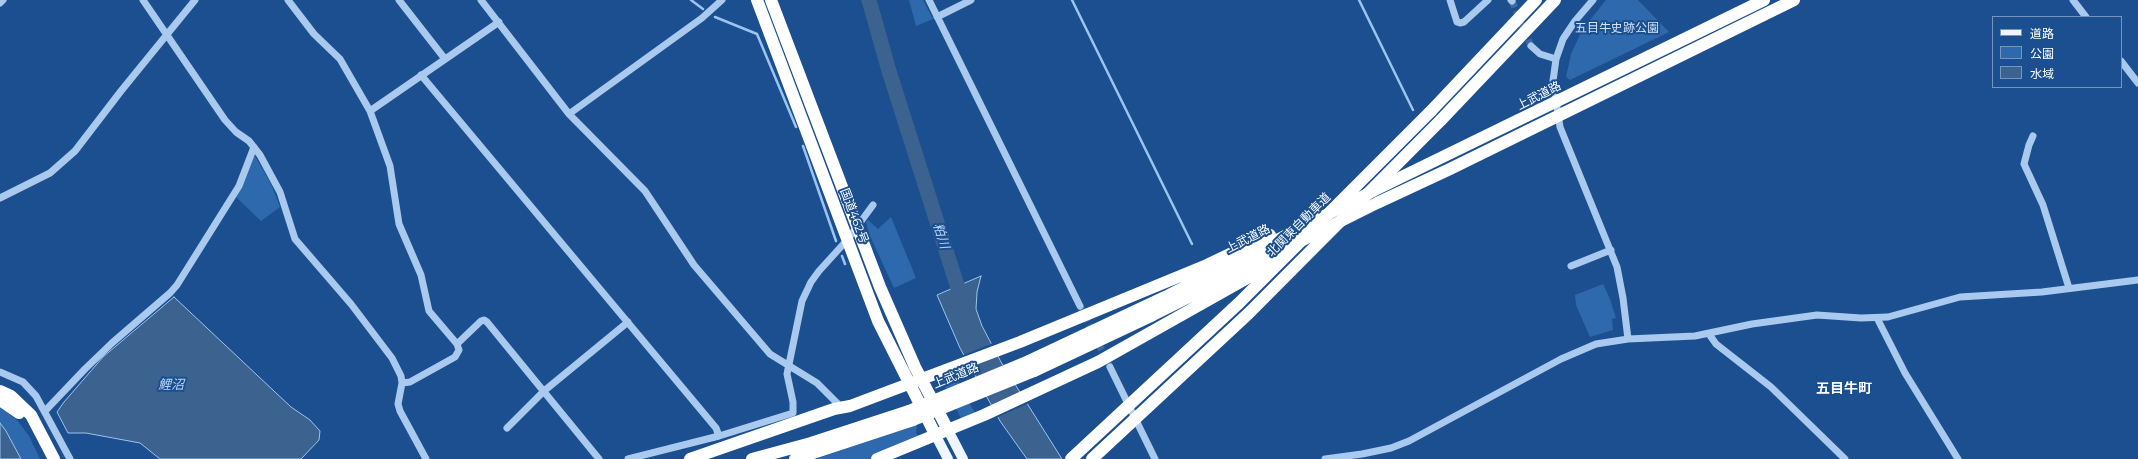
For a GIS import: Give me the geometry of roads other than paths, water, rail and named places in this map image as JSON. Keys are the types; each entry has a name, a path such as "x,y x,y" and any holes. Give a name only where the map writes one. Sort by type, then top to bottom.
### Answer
{"highway":[{"name":"国道462号","path":"757,0 878,321 908,384 936,436"},
{"name":"国道462号","path":"771,0 891,314 948,430"},
{"name":"北関東自動車道","path":"1071,459 1238,303 1431,111 1536,0"},
{"path":"1092,459 1249,313 1441,120 1555,0"},
{"name":"上武道路","path":"1031,366 1381,187 1764,0"},
{"name":"上武道路","path":"795,459 911,415 1153,315 1794,0"},
{"path":"690,459 834,409 842,408 1020,342 1207,265 1318,211 1381,187"},
{"path":"877,459 984,415 1098,362 1299,249 1332,226"},
{"path":"0,392 17,400 31,415 54,459"},
{"path":"0,400 16,410 22,416 34,434 46,459"},
{"name":"上武道路","path":"752,459 911,415"}],"main road":[{"path":"948,430 963,459"},
{"path":"936,436 948,459"}],"street":[{"path":"0,3 3,0"},
{"path":"143,0 225,120 254,147 276,183 294,239 376,335 392,358 401,376 402,383 398,397 400,411 426,459"},
{"path":"0,198 50,173 75,152 120,91 196,0"},
{"path":"288,0 314,34 340,59 370,111 390,166 399,224 421,275 429,311 457,344 459,352 455,356 410,382 402,383"},
{"path":"398,0 445,59"},
{"path":"481,0 569,114 645,191 694,265 770,354 818,383 842,408"},
{"path":"569,114 702,18 722,0"},
{"path":"929,0 1080,306"},
{"path":"937,17 971,0"},
{"path":"1450,0 1457,22 1460,23 1488,0"},
{"path":"1594,0 1568,31 1556,59 1553,81 1560,127 1611,250 1624,298 1628,338"},
{"path":"2073,0 2085,16"},
{"path":"370,111 499,22"},
{"path":"1531,46 1540,54 1556,59"},
{"path":"2122,62 2138,83"},
{"path":"421,75 506,179 716,428 719,436"},
{"path":"2034,136 2029,145 2024,164 2043,205 2069,288"},
{"path":"45,411 85,368 170,293 177,285 238,186 254,147"},
{"path":"628,459 646,457 793,413 794,404 786,378 802,302 808,288 819,271 848,239 873,205"},
{"path":"1571,266 1611,250"},
{"path":"1325,459 1391,448 1408,441 1578,350 1596,344 1628,338 1676,338 1709,334 1752,324 1817,315 1877,318 1897,315 1960,297 2069,288 2138,280"},
{"path":"1877,318 1905,373 1958,459"},
{"path":"457,344 484,320 599,459"},
{"path":"507,428 544,391 628,322"},
{"path":"1709,334 1716,344 1771,387 1845,459"},
{"path":"1110,367 1156,459"},
{"path":"0,372 13,376 29,388 45,411 70,459"}],"water":[{"path":"981,276 977,292 976,309 982,326 1001,362 1062,459 1027,459 1000,421 960,348 937,295"},
{"name":"鯉沼","path":"174,297 291,407 310,420 320,431 319,440 301,459 160,459 140,443 86,433 68,433 57,412 64,402 103,357"},
{"path":"0,423 6,431 21,459 0,459"}],"waterway":[{"path":"691,0 703,9"},
{"name":"粕川","path":"869,0 889,71 963,304"},
{"path":"1072,0 1192,244"},
{"path":"1359,0 1413,110"},
{"path":"715,17 757,34 796,127"},
{"path":"803,146 836,241"},
{"path":"842,256 845,264"}],"tunnel":[{"path":"1512,1 1531,46"},
{"path":"1080,306 1110,367"}],"district":[{"name":"五目牛町","path":"1844,389"}],"park label":[{"name":"五目牛史跡公園","path":"1617,28"}]}
